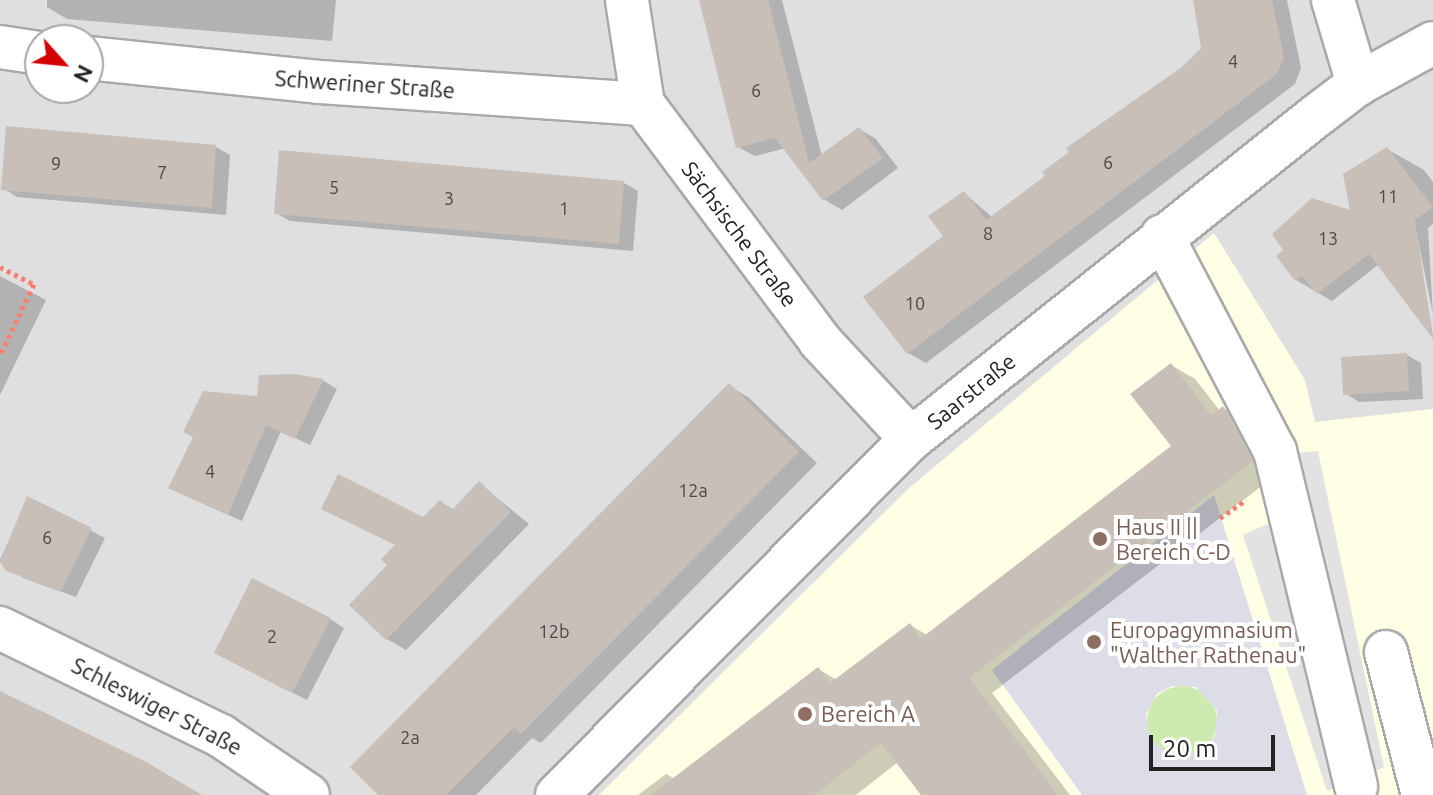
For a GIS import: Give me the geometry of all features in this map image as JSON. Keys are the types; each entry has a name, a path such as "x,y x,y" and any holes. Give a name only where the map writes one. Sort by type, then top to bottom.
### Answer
{"street":[{"name":"Sächsische Straße","path":"627,0 643,104 820,341 911,439"},
{"path":"1333,0 1358,84"},
{"name":"Saarstraße","path":"557,795 911,439 1162,236 1358,84 1433,43"},
{"path":"0,47 24,51"},
{"name":"Schweriner Straße","path":"104,60 319,82 643,104"},
{"path":"1162,236 1275,451 1356,786"},
{"name":"Schleswiger Straße","path":"0,628 221,736 308,795"},
{"path":"1386,652 1423,795"}],"path":[{"path":"0,267 34,284 0,355"}],"shaded area":[{"path":"0,0 1433,0 1433,795 0,795"},
{"name":"Europagymnasium \"Walther Rathenau\"","path":"1214,233 1305,380 1315,422 1433,409 1433,795 599,795 909,488"},
{"path":"1318,451 1384,767 1327,791 1243,535 1283,517 1270,455"},
{"path":"1214,495 1307,795 1082,795 992,670","holes":["1172,686 1196,687 1217,711 1215,736 1202,751 1172,756 1150,739 1146,714 1157,694"]}],"green space":[{"path":"1182,686 1207,696 1217,721 1207,746 1182,756 1157,746 1147,721 1157,696"}],"building":[{"path":"699,0 768,0 809,163 859,127 883,158 823,201 775,138 736,148"},
{"path":"1193,0 1272,0 1284,57 1277,74 907,354 863,297 943,236 928,216 964,191 986,220 1045,176 1042,172 1069,152 1066,148 1182,67 1201,48"},
{"path":"6,126 216,145 212,208 1,190"},
{"path":"1387,147 1433,207 1415,220 1433,339 1369,254 1317,294 1302,276 1295,281 1276,256 1283,250 1272,234 1312,198 1350,210 1343,174"},
{"path":"279,150 624,181 619,244 274,214"},
{"path":"1407,353 1409,391 1343,395 1341,357"},
{"name":"Haus II || Bereich C-D","path":"1171,363 1211,416 1223,406 1253,461 969,678 1058,795 921,795 881,743 814,795 651,795 818,667 830,683 910,623 920,639 1171,446 1130,394"},
{"path":"294,374 324,379 295,439 266,425 228,515 168,488 193,437 183,432 203,391 257,396 259,375"},
{"path":"729,383 799,452 521,734 514,727 446,795 378,795 350,767"},
{"path":"338,474 423,517 440,500 452,510 479,481 511,512 386,640 349,605 387,565 381,559 395,545 321,509"},
{"path":"27,496 92,528 61,591 6,571 0,562"},
{"path":"252,578 331,618 292,693 214,653"},
{"path":"0,691 148,763 202,795 0,795"}],"place":[{"name":"Haus II || Bereich C-D","path":"1100,539"},
{"name":"Europagymnasium \"Walther Rathenau\"","path":"1094,642"},
{"name":"Bereich A","path":"805,714"}]}
